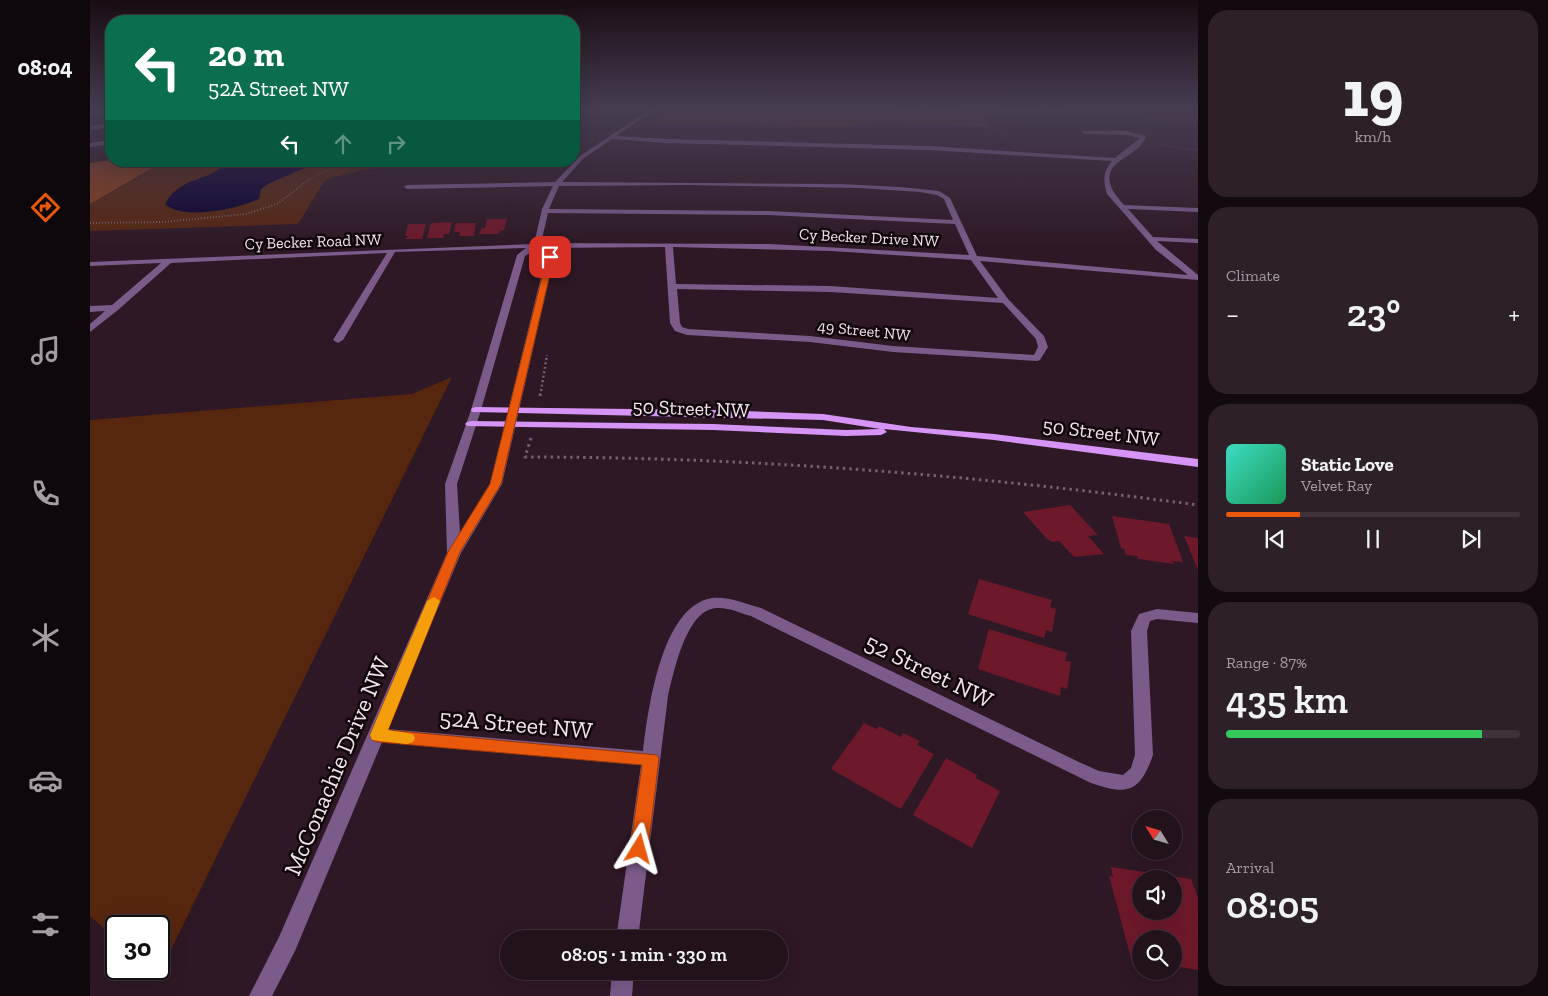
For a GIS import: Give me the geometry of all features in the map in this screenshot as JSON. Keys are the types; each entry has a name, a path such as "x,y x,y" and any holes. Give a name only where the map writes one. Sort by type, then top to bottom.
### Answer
{"main road":[{"name":"50 Street NW","path":"476,410 823,417 910,430 994,437 1198,463"},
{"name":"50 Street NW","path":"471,424 713,427 846,433 910,430"}],"street":[{"path":"1052,154 1118,160"},
{"path":"1123,154 1110,166 1104,177 1110,194 1124,207 1151,239 1198,278"},
{"path":"537,245 551,194 572,167"},
{"path":"407,187 558,184 754,184 939,193 948,198 956,222 974,258 1005,301"},
{"path":"1124,207 1198,210"},
{"path":"546,211 759,213 956,222"},
{"path":"1151,239 1198,241"},
{"name":"Cy Becker Drive NW","path":"537,245 833,248 974,258 1198,278"},
{"name":"Cy Becker Road NW","path":"90,264 537,245"},
{"name":"McConachie Drive NW","path":"260,996 287,944 378,735 454,552 496,484 550,257 537,245 521,255 476,410 451,484 454,552"},
{"path":"669,245 673,286 830,289 1005,301"},
{"path":"338,340 392,251"},
{"path":"90,329 169,260"},
{"name":"49 Street NW","path":"673,286 675,323 678,329 687,332 810,339 912,351 1037,358 1042,346 1041,338 1005,301"},
{"path":"90,309 115,308"},
{"name":"52 Street NW","path":"651,759 657,708 678,639 694,613 711,603 756,612 1075,768 1097,778 1126,783 1138,772 1144,755 1139,637 1144,618 1158,614 1198,618"},
{"name":"52A Street NW","path":"378,735 651,759"},
{"path":"628,930 651,759"},
{"path":"621,996 622,980"}],"path":[{"path":"90,222 163,222 246,214 277,204 309,179 344,167"},
{"path":"537,410 547,352"},
{"path":"534,424 526,457 714,459 819,464 1060,486 1198,506"}],"shaded area":[{"path":"105,161 105,167 148,167 151,169 90,204 90,163"},
{"path":"147,167 379,167 325,180 298,224 90,231 90,204 151,170"},
{"path":"306,167 268,184 261,189 259,199 250,203 211,212 197,213 173,209 165,204 179,188 221,168"},
{"path":"452,377 170,952 170,915 105,915 105,929 90,916 90,420 412,394"}],"building":[{"path":"487,219 507,219 504,230 500,230 499,234 479,234 482,228 485,228"},
{"path":"452,222 449,234 444,234 443,238 427,238 431,223"},
{"path":"456,223 476,223 474,236 459,236 460,232 454,232"},
{"path":"408,224 426,224 422,239 406,239 408,236 405,236"},
{"path":"1070,505 1098,535 1088,536 1104,554 1074,557 1059,541 1052,542 1046,538 1023,512"},
{"path":"1112,516 1169,524 1183,562 1172,561 1174,564 1138,559 1137,556 1126,555 1124,549 1121,548"},
{"path":"1184,536 1198,538 1198,570"},
{"path":"979,579 1052,600 1050,607 1056,609 1052,632 1046,630 1044,638 968,614"},
{"path":"989,629 1067,653 1065,661 1071,662 1067,689 1061,687 1060,696 978,669"},
{"path":"864,723 877,729 879,726 901,737 903,733 920,741 917,745 934,754 901,809 831,769"},
{"path":"946,758 977,775 976,778 1000,791 972,848 913,815"},
{"path":"1111,867 1132,870 1132,920 1182,920 1182,878 1191,879 1198,898 1198,970 1182,967 1182,930 1132,930 1131,958 1109,876 1113,877"}],"slow traffic":[{"path":"407,738 378,735 434,601"}],"route":[{"path":"550,257 496,484 454,552 378,735 651,759 639,849"}]}
